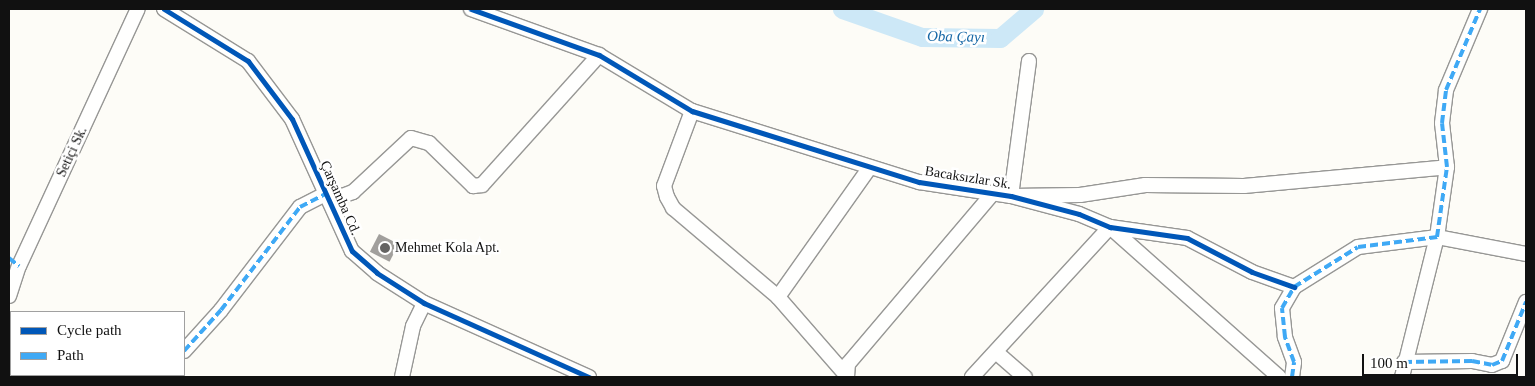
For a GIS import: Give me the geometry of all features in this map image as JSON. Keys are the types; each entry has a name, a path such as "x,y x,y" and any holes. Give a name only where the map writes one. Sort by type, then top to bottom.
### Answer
{"street":[{"name":"Setiçi Sk.","path":"9,296 14,262 138,9"},
{"name":"Çarşamba Cd.","path":"164,9 248,61 292,119 326,194 335,222 352,251 424,303 589,377"},
{"name":"Bacaksızlar Sk.","path":"471,9 599,55 692,111 919,182 1011,196 1079,214 1110,227 1187,238 1252,272 1294,287"},
{"path":"1402,377 1404,362 1437,237 1447,167 1442,123 1446,90 1480,9"},
{"path":"185,350 221,310 300,207 326,194 342,196 353,192 411,138 420,138 473,186 482,185 599,55"},
{"path":"1029,61 1011,196 1080,195 1145,185 1244,186 1447,167"},
{"path":"692,111 664,186 673,208 778,297 846,376"},
{"path":"778,297 870,167"},
{"path":"846,376 848,364 993,193"},
{"path":"972,377 997,353 1110,227 1280,377"},
{"path":"1292,377 1294,362 1285,337 1282,308 1294,287 1358,247 1437,237 1526,254"},
{"path":"1404,362 1472,361 1492,365 1502,361 1526,302"},
{"path":"402,377 413,326 424,303"},
{"path":"997,353 1024,377"}],"building":[{"name":"Mehmet Kola Apt.","path":"379,234 399,244 390,262 370,252"}],"waterway":[{"name":"Oba Çayı","path":"842,9 922,37 1000,38 1034,9"}],"marked path":[{"path":"1292,377 1294,362 1285,337 1282,308 1294,287 1358,247 1437,237 1447,167 1442,123 1446,90 1480,9"},
{"path":"185,350 221,310 300,207 326,194"},
{"path":"9,258 19,266"},
{"path":"1404,362 1472,361 1492,365 1502,361 1526,302"}],"cycle path":[{"path":"164,9 248,61 292,119 352,251 377,273 424,303 589,377"},
{"path":"471,9 599,55 692,111 919,182 1011,196 1079,214 1110,227 1187,238 1252,272 1294,287"}],"place":[{"name":"Mehmet Kola Apt.","path":"385,248"}]}
